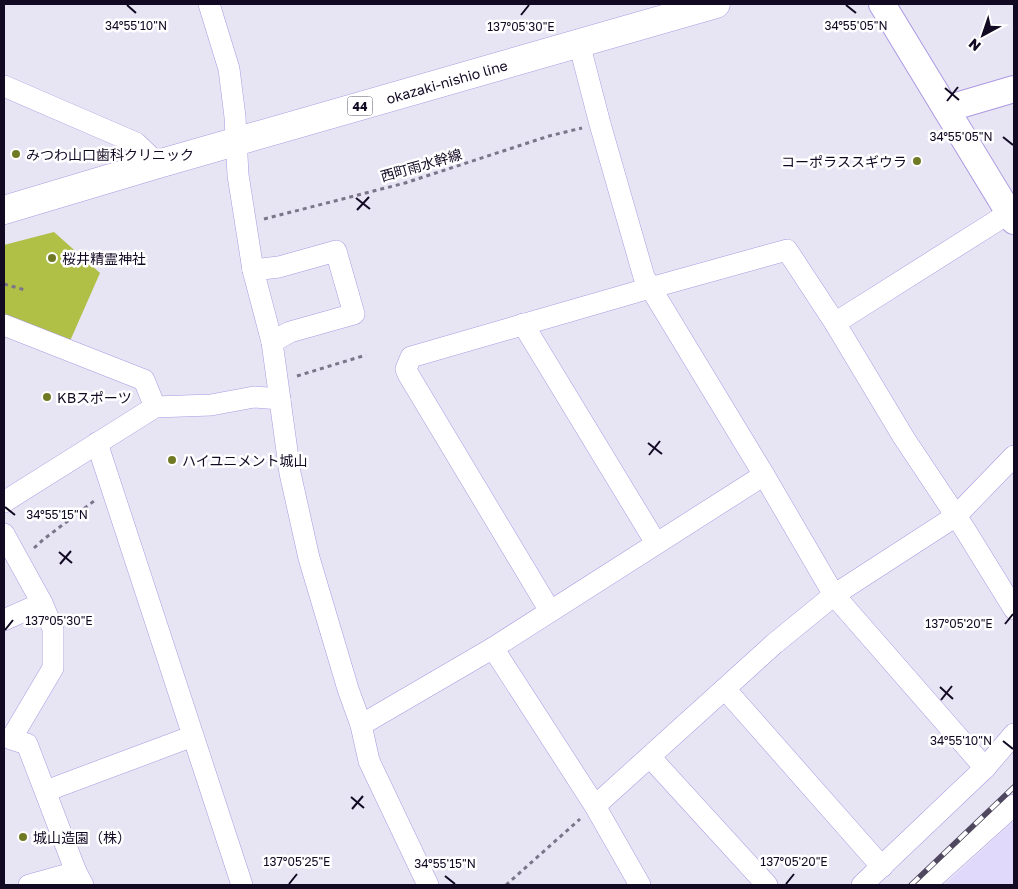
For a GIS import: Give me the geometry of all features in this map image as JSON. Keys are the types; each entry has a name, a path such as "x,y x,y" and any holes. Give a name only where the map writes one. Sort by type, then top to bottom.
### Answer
{"main road":[{"name":"okazaki-nishio line","path":"4,210 579,43 687,8 716,4"}],"street":[{"path":"209,4 229,69 238,142 238,175 247,222 253,270 272,342 290,473 309,558 348,689 361,725 369,760 428,885"},
{"path":"835,323 1012,217 882,4"},
{"path":"579,43 644,277 650,288 764,474 834,595 985,768"},
{"path":"4,86 136,142 158,164"},
{"path":"946,109 1014,89"},
{"path":"550,611 406,369 411,357 787,250 835,323 904,438 956,516 1014,609"},
{"path":"253,270 279,268 336,251 354,314 290,332 272,342"},
{"path":"523,324 656,543"},
{"path":"4,325 144,380 155,407"},
{"path":"4,502 155,407 211,404 254,397 280,399"},
{"path":"97,443 242,885"},
{"path":"595,806 774,644 834,595 956,516 1014,456"},
{"path":"361,725 493,648 764,474"},
{"path":"4,534 42,603 52,629 53,668 6,738 26,744 80,878 29,885"},
{"path":"4,620 42,603"},
{"path":"493,648 595,806 640,885"},
{"path":"725,689 882,867"},
{"path":"862,885 985,768 1014,734"},
{"path":"46,791 194,736"},
{"path":"650,757 767,885"},
{"path":"925,885 1014,805"}],"path":[{"name":"西町雨水幹線","path":"247,222 405,183 549,136 600,124"},
{"path":"4,284 24,290"},
{"path":"296,376 366,355"},
{"path":"20,563 44,539 112,489"},
{"path":"506,885 595,806"}],"shaded area":[{"path":"1014,821 1014,885 944,885"}],"green space":[{"path":"54,232 100,273 70,341 4,318 4,245"}],"railway":[{"path":"911,885 1014,787"}],"place":[{"name":"みつわ山口歯科クリニック","path":"16,154"},
{"name":"コーポラススギウラ","path":"917,161"},
{"name":"桜井精霊神社","path":"52,258"},
{"name":"KBスポーツ","path":"47,397"},
{"name":"ハイユニメント城山","path":"172,460"},
{"name":"城山造園（株）","path":"23,837"}]}
